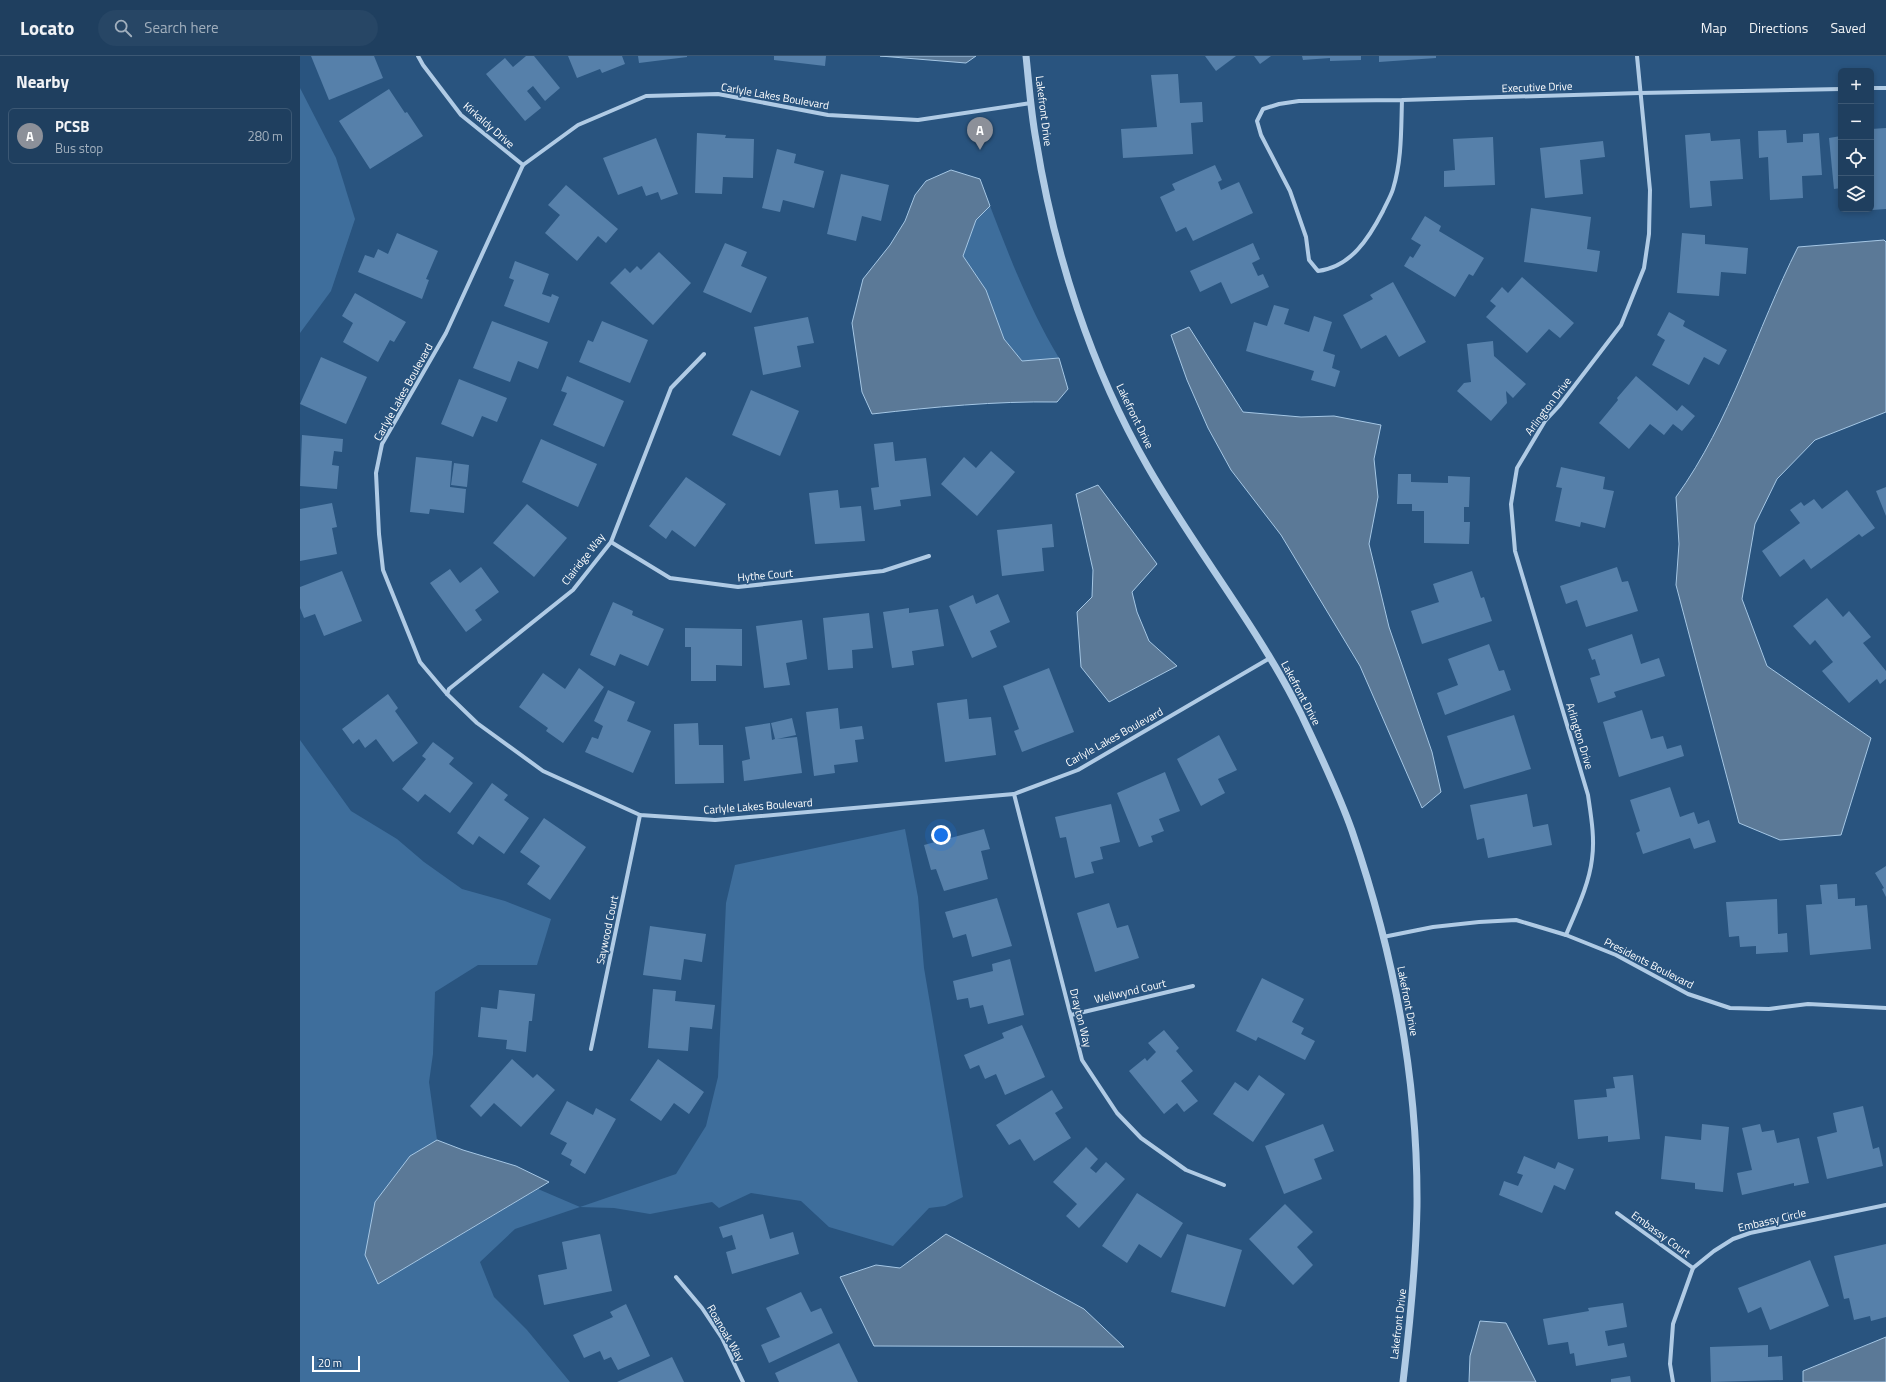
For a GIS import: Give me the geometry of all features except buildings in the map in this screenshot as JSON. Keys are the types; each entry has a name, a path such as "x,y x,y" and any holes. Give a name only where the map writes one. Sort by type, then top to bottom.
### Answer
{"street":[{"name":"Kirkaldy Drive","path":"418,56 423,65 461,115 523,165"},
{"name":"Lakefront Drive","path":"1026,56 1031,104 1042,175 1064,264 1076,302 1112,396 1146,464 1270,658 1299,710 1329,775 1365,872 1383,937 1399,1008 1406,1051 1414,1124 1417,1204 1415,1277 1403,1382"},
{"name":"Arlington Drive","path":"1566,935 1582,896 1592,860 1593,835 1588,795 1515,551 1511,504 1517,468 1545,421 1559,406 1621,325 1641,278 1649,234 1650,190 1637,56"},
{"path":"1874,88 1886,88"},
{"name":"Executive Drive","path":"1402,100 1400,154 1393,190 1375,226 1363,244 1345,261 1330,269 1318,271 1309,260 1306,236 1290,191 1261,136 1257,121 1263,109 1279,104 1300,101 1402,100 1838,89"},
{"name":"Carlyle Lakes Boulevard","path":"1031,104 918,120 828,115 718,94 646,96 578,125 523,165 446,333 382,444 376,472 379,534 383,570 420,662 447,694 477,723 543,771 640,815 715,820 1014,794 1078,770 1270,658"},
{"name":"Clairidge Way","path":"447,694 449,689 573,590 610,542 671,388 704,354"},
{"name":"Hythe Court","path":"610,542 670,578 738,587 883,572 929,556"},
{"name":"Drayton Way","path":"1014,794 1082,1060 1117,1113 1141,1138 1186,1170 1224,1185"},
{"name":"Saywood Court","path":"591,1049 640,815"},
{"name":"Presidents Boulevard","path":"1383,937 1433,927 1516,920 1566,935 1616,955 1688,994 1730,1008 1769,1009 1808,1004 1886,1008"},
{"name":"Wellwynd Court","path":"1071,1015 1193,986"},
{"name":"Embassy Circle","path":"1693,1268 1714,1251 1733,1239 1750,1233 1886,1206"},
{"name":"Embassy Court","path":"1618,1213 1693,1268"},
{"path":"1673,1382 1670,1364 1672,1324 1693,1268"},
{"name":"Roanoak Way","path":"676,1277 702,1308 722,1338 743,1382"}],"shaded area":[{"path":"880,56 976,56 966,63"},
{"path":"300,88 336,158 355,219 331,291 300,333"},
{"path":"951,170 980,179 990,206 976,220 963,256 986,290 1004,339 1022,361 1059,358 1068,389 1057,402 1011,402 964,405 872,414 862,392 852,323 863,279 890,245 905,221 915,195 926,181"},
{"path":"990,206 1030,303 1059,358 1022,361 1004,339 986,290 963,256 976,220"},
{"path":"1884,240 1886,242 1886,412 1815,440 1777,479 1755,524 1742,599 1767,666 1871,738 1841,835 1780,840 1739,823 1676,585 1679,544 1676,497 1695,468 1728,406 1783,278 1798,247"},
{"path":"1189,327 1243,412 1301,417 1334,416 1381,425 1374,459 1378,497 1369,544 1389,627 1432,752 1441,792 1422,808 1360,666 1281,535 1231,470 1208,428 1187,380 1171,335"},
{"path":"1098,485 1157,564 1132,592 1137,612 1149,641 1177,666 1109,702 1081,667 1077,612 1092,597 1093,570 1076,494"},
{"path":"300,740 351,811 397,839 424,862 462,889 505,901 551,919 537,965 478,965 435,992 433,1054 429,1082 437,1140 410,1156 378,1284 538,1189 580,1207 515,1229 480,1262 494,1297 527,1330 570,1382 300,1382"},
{"path":"905,829 918,897 924,968 963,1197 945,1206 929,1208 893,1246 829,1227 801,1201 751,1193 719,1208 712,1202 650,1214 614,1208 580,1207 676,1174 706,1126 718,1077 726,903 735,865"},
{"path":"437,1140 463,1150 516,1166 549,1182 378,1284 365,1255 375,1202 410,1156"},
{"path":"946,1234 1084,1309 1124,1347 874,1346 840,1277 876,1265 900,1268"},
{"path":"1480,1321 1506,1323 1536,1382 1469,1382 1470,1356"},
{"path":"1886,1337 1886,1382 1803,1382 1803,1371"}],"place":[{"name":"PCSB","path":"980,150"}]}
